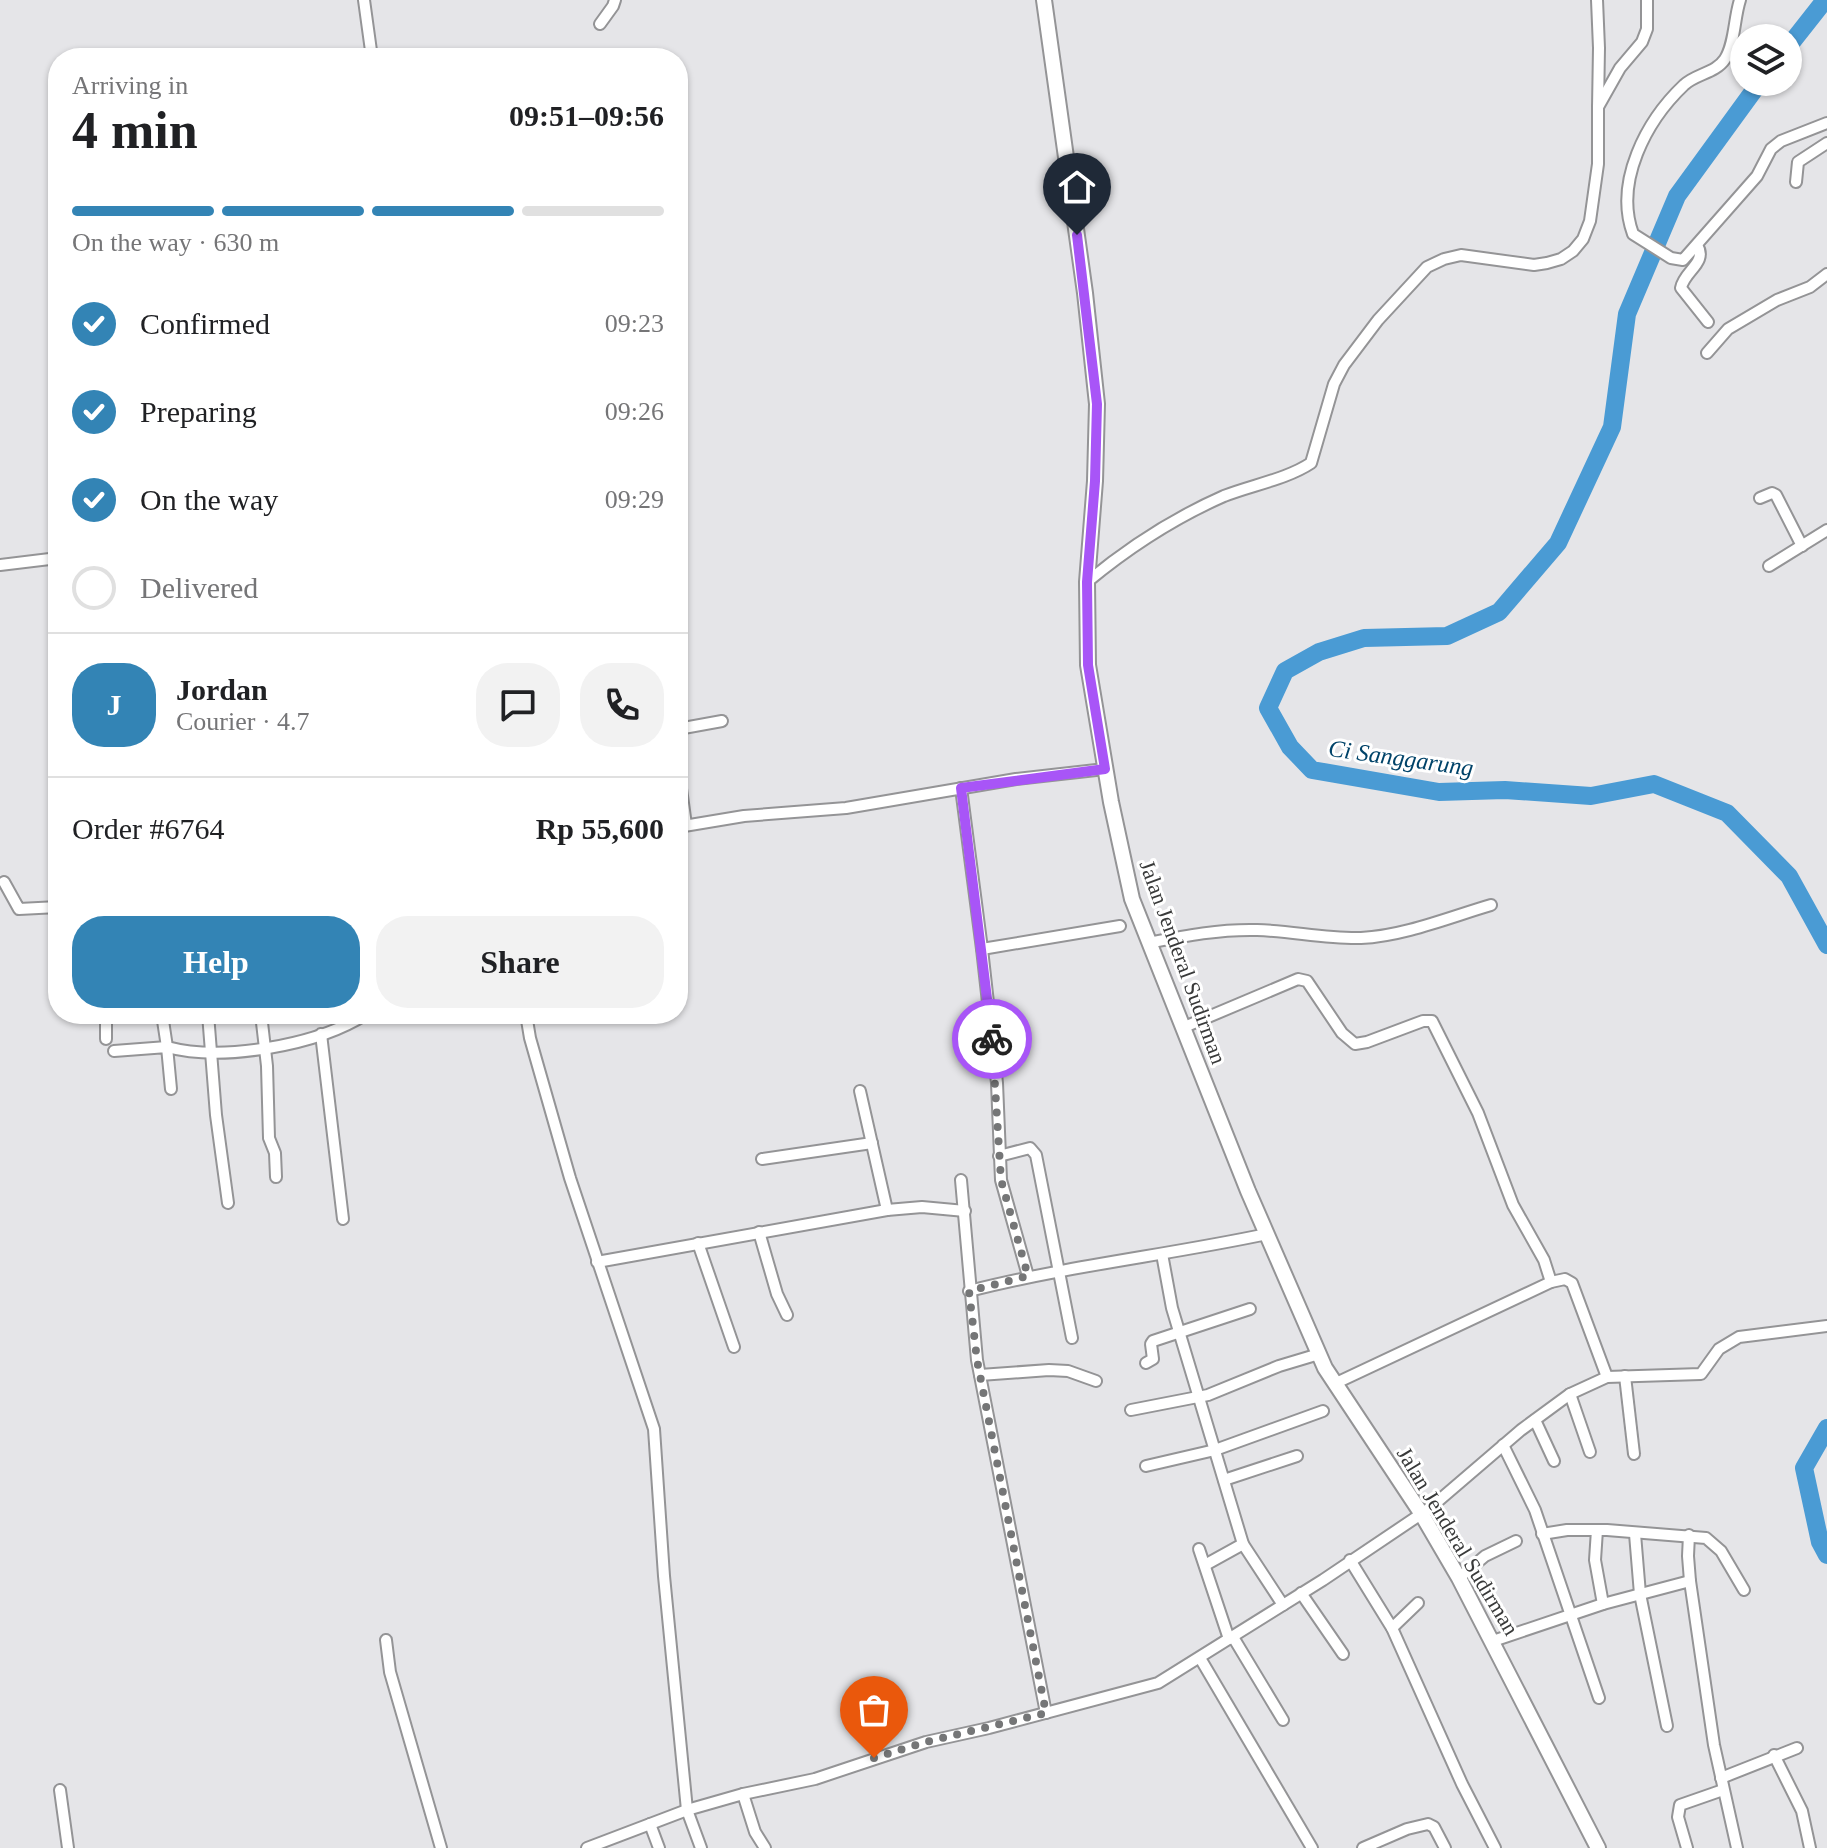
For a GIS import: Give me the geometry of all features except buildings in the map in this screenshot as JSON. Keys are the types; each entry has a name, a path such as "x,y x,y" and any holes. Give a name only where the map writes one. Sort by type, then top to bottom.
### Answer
{"main road":[{"name":"Jalan Jenderal Sudirman","path":"1044,0 1085,293 1097,404 1087,582 1088,665 1122,860 1148,943 1319,1354 1334,1384 1421,1513 1456,1573 1598,1848"}],"street":[{"path":"364,0 371,48"},
{"path":"600,24 615,0"},
{"path":"1087,582 1122,553 1180,519 1224,496 1311,463 1334,384 1344,365 1378,320 1434,262 1461,255 1534,265 1561,259 1573,251 1583,239 1590,221 1598,164 1597,0"},
{"path":"1598,107 1620,68 1642,42 1647,29 1647,0"},
{"path":"1740,0 1724,61 1685,83 1639,145 1627,211 1633,234 1671,258 1683,260 1757,176 1771,149 1781,141 1824,124 1827,113"},
{"path":"1796,182 1798,162 1827,143"},
{"path":"1697,245 1701,251 1700,260 1684,278 1681,288 1708,322"},
{"path":"1707,353 1728,329 1777,300 1810,287 1827,274"},
{"path":"1760,498 1772,493 1776,495 1802,546"},
{"path":"1769,566 1827,530"},
{"path":"0,565 48,559"},
{"path":"688,727 722,721"},
{"path":"688,825 744,816 846,808 961,788 1105,769"},
{"path":"961,788 997,1083 1001,1180 1028,1276"},
{"path":"4,882 17,908 48,907"},
{"path":"1148,943 1221,930 1369,937 1422,926 1491,905"},
{"path":"982,949 1120,926"},
{"path":"1182,1028 1298,979 1307,981 1342,1033 1355,1044 1423,1021 1432,1021 1478,1113 1513,1205 1544,1260 1551,1282"},
{"path":"106,1024 106,1039"},
{"path":"164,1024 171,1089"},
{"path":"209,1024 216,1115 228,1203"},
{"path":"262,1024 269,1138 275,1153 276,1177"},
{"path":"114,1051 167,1047 212,1052 265,1047 321,1034 344,1024"},
{"path":"528,1024 597,1262 654,1429 664,1576 687,1810 701,1848"},
{"path":"321,1034 343,1219"},
{"path":"860,1091 887,1210"},
{"path":"762,1159 872,1143"},
{"path":"999,1156 1030,1148 1036,1155 1072,1338"},
{"path":"961,1180 969,1291 980,1375 1046,1713"},
{"path":"597,1262 887,1210 922,1207 965,1211"},
{"path":"759,1232 777,1294 787,1315"},
{"path":"1057,1271 1267,1234"},
{"path":"969,1291 1028,1276 1267,1234"},
{"path":"698,1243 734,1347"},
{"path":"1162,1254 1179,1331 1243,1544 1283,1605"},
{"path":"1334,1384 1551,1282 1565,1279 1572,1283 1607,1377"},
{"path":"1146,1363 1153,1359 1153,1341 1250,1309"},
{"path":"587,1848 687,1810 815,1779 926,1742 1158,1683 1421,1513 1570,1394 1607,1377 1701,1374 1719,1349 1739,1337 1827,1326"},
{"path":"1131,1410 1199,1396 1319,1354"},
{"path":"980,1375 1049,1370 1068,1371 1096,1381"},
{"path":"1625,1376 1634,1454"},
{"path":"1570,1394 1590,1452"},
{"path":"1146,1466 1215,1450 1323,1411"},
{"path":"1535,1420 1554,1461"},
{"path":"1503,1445 1527,1492 1599,1698"},
{"path":"1224,1480 1297,1456"},
{"path":"1542,1532 1597,1530 1706,1538 1716,1545 1744,1590"},
{"path":"1597,1530 1595,1560 1603,1604"},
{"path":"1635,1534 1640,1594 1667,1726"},
{"path":"1689,1535 1690,1581 1704,1687 1737,1848"},
{"path":"1456,1573 1516,1541"},
{"path":"1205,1565 1243,1544"},
{"path":"1199,1549 1231,1638 1283,1720"},
{"path":"1350,1560 1390,1623 1462,1784 1495,1848"},
{"path":"1493,1641 1603,1604 1690,1581"},
{"path":"1301,1593 1343,1654"},
{"path":"1390,1623 1418,1603"},
{"path":"386,1640 390,1672 441,1848"},
{"path":"1200,1658 1312,1848"},
{"path":"1687,1848 1678,1817 1680,1805 1774,1755 1797,1748"},
{"path":"1774,1755 1802,1811 1810,1848"},
{"path":"60,1790 68,1848"},
{"path":"743,1794 755,1832 765,1848"},
{"path":"650,1824 659,1848"},
{"path":"1363,1848 1381,1844 1428,1824 1434,1827 1445,1848"}],"waterway":[{"name":"Ci Sanggarung","path":"1802,29 1825,0"},
{"name":"Ci Sanggarung","path":"1750,96 1677,196 1627,314 1612,427 1558,543 1499,612 1447,636 1364,638 1319,652 1285,671 1268,708 1290,747 1312,770 1439,792 1505,790 1591,796 1654,784 1727,813 1789,876 1827,945"},
{"name":"Ci Sanggarung","path":"1827,1428 1804,1468 1820,1542 1827,1555"}],"way so far":[{"path":"874,1758 1046,1713 977,1360 969,1291 1028,1276 1001,1180 992,1039"}],"route":[{"path":"992,1039 961,788 1105,769 1088,665 1087,582 1098,429 1077,235"}]}
